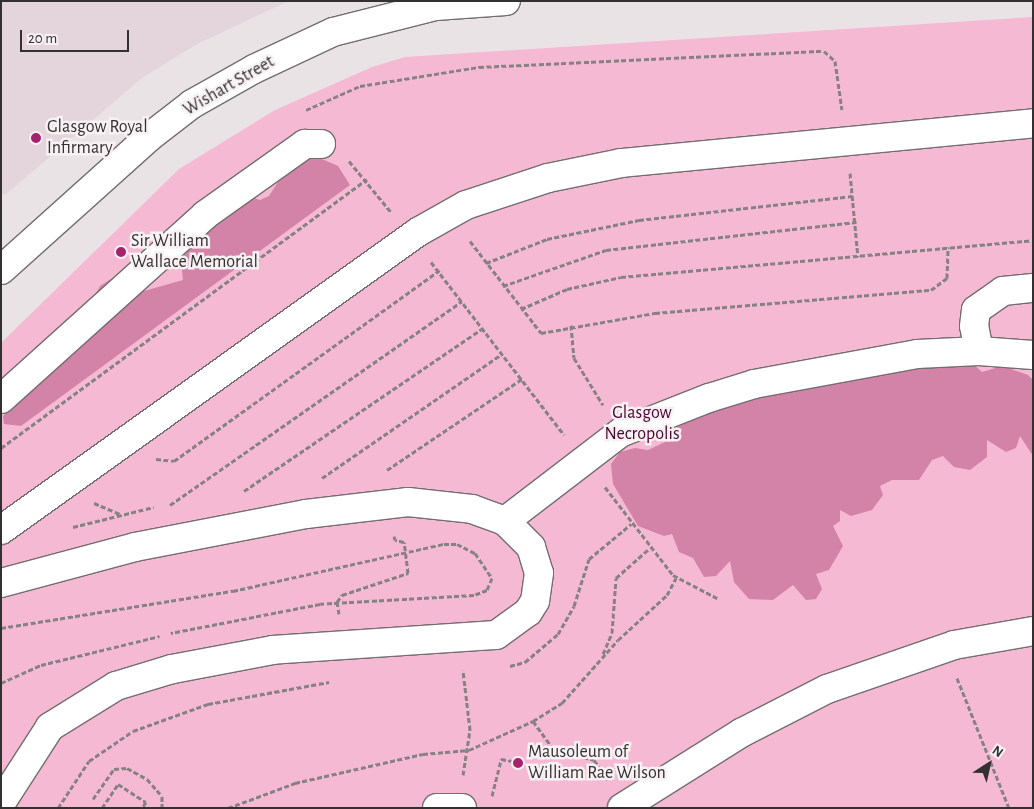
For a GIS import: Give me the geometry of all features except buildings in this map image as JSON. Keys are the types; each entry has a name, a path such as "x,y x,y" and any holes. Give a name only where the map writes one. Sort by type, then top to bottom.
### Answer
{"street":[{"name":"Wishart Street","path":"1,270 192,104 333,32 435,4 506,1"},
{"path":"1,530 418,232 466,206 548,178 622,163 1033,123"},
{"path":"1,399 205,215 305,144 321,144"},
{"path":"979,351 974,326 976,310 1003,291 1033,288"},
{"path":"505,521 620,433 754,384 879,360 979,351 1033,355"},
{"path":"1,583 135,547 377,504 451,505 505,521 531,548 539,573 536,601 519,621 483,638 344,643 206,661 116,686 50,727 1,803"},
{"path":"616,796 818,694 945,647 1033,631"},
{"path":"437,808 462,808"}],"path":[{"path":"307,117 307,110 339,93 437,72 824,51 835,61 843,115"},
{"path":"1,448 367,179 388,209"},
{"path":"852,189 858,256"},
{"path":"486,263 547,239 639,220 853,196"},
{"path":"503,286 606,250 856,222"},
{"path":"469,240 541,333 570,325 655,313 931,290 947,278 948,248"},
{"path":"521,309 567,289 621,277 1033,240"},
{"path":"174,461 440,270 542,408"},
{"path":"170,505 462,301"},
{"path":"570,325 574,358 620,433"},
{"path":"242,493 483,328"},
{"path":"318,481 502,354"},
{"path":"382,473 522,379"},
{"path":"601,482 650,548 676,578 719,599"},
{"path":"344,643 337,602 342,594 404,576 408,569 404,542"},
{"path":"1,628 243,589 405,551 444,544 467,547 490,569 491,585 474,595 337,602 246,617 66,658 1,683"},
{"path":"602,657 612,633 616,578 650,548"},
{"path":"228,808 295,783 423,754 469,750 534,721 562,703 602,657 667,595 676,578"},
{"path":"945,647 1009,808"},
{"path":"463,670 469,750"},
{"path":"534,721 554,750 594,760 616,796"},
{"path":"491,799 501,759 512,761"},
{"path":"93,799 114,769 127,768 147,779 162,796 162,808"},
{"path":"102,808 118,784 146,802 142,808"},
{"path":"85,808 94,808"}],"shaded area":[{"name":"Glasgow Royal Infirmary","path":"1,1 289,1 197,44 142,78 5,195 1,193"},
{"path":"299,149 338,166 350,185 21,426 4,424 3,416 97,332 88,309 100,286 114,277 144,291 183,280 180,252 185,246 205,241 210,222 251,197 260,200 269,196"},
{"path":"915,362 972,363 982,372 1002,366 1028,375 1033,380 1033,456 1020,436 1016,448 1006,452 987,440 987,457 970,470 954,467 943,456 932,460 919,480 892,480 880,486 883,495 872,510 851,516 840,510 840,521 833,526 843,546 829,570 816,574 822,589 816,599 806,600 793,585 773,600 749,599 734,582 730,561 716,576 704,577 693,558 679,552 672,534 664,536 638,526 613,484 611,464 620,452 635,448 648,450 665,442 669,425 708,408"}],"green space":[{"name":"Glasgow Necropolis","path":"1033,17 1033,808 1,808 1,343 179,169 275,110 372,67 405,57"}],"place":[{"name":"Glasgow Royal Infirmary","path":"36,138"},
{"name":"Sir William Wallace Memorial","path":"121,252"},
{"name":"Mausoleum of William Rae Wilson","path":"518,763"}]}
